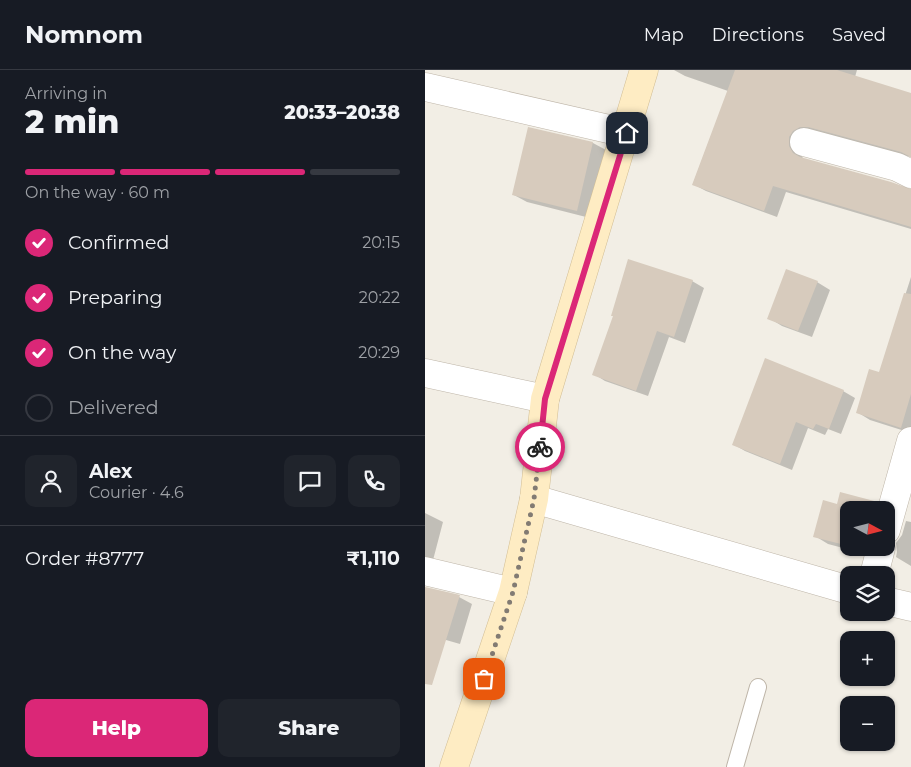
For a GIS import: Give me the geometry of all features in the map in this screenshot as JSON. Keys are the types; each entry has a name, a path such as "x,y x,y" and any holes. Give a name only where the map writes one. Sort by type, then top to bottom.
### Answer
{"main road":[{"path":"454,767 513,592 534,499 545,399 627,133 644,70"}],"street":[{"path":"425,87 627,133"},
{"path":"804,142 897,167 911,174"},
{"path":"425,373 545,399"},
{"path":"894,501 911,440"},
{"path":"534,499 840,587"},
{"path":"425,571 513,592"},
{"path":"895,603 911,607"}],"lane":[{"path":"735,767 758,687"}],"building":[{"path":"735,70 837,70 911,93 911,157 901,152 808,127 800,127 793,131 789,137 789,146 793,153 800,157 911,189 911,227 773,186 764,211 692,185"},
{"path":"528,127 593,142 577,211 512,195"},
{"path":"628,259 693,280 674,337 657,331 636,391 592,375 613,316 611,316"},
{"path":"786,269 818,281 798,331 767,319"},
{"path":"904,293 911,294 911,394 901,428 856,413 869,369 879,372"},
{"path":"765,358 844,390 829,429 816,424 813,429 796,422 780,464 732,445"},
{"path":"840,492 874,501 840,501 840,544 813,537 823,500 837,504"},
{"path":"425,587 460,595 432,685 425,684"}],"way so far":[{"path":"484,679 513,592 534,499 540,447"}],"route":[{"path":"540,447 545,399 627,133"}]}
